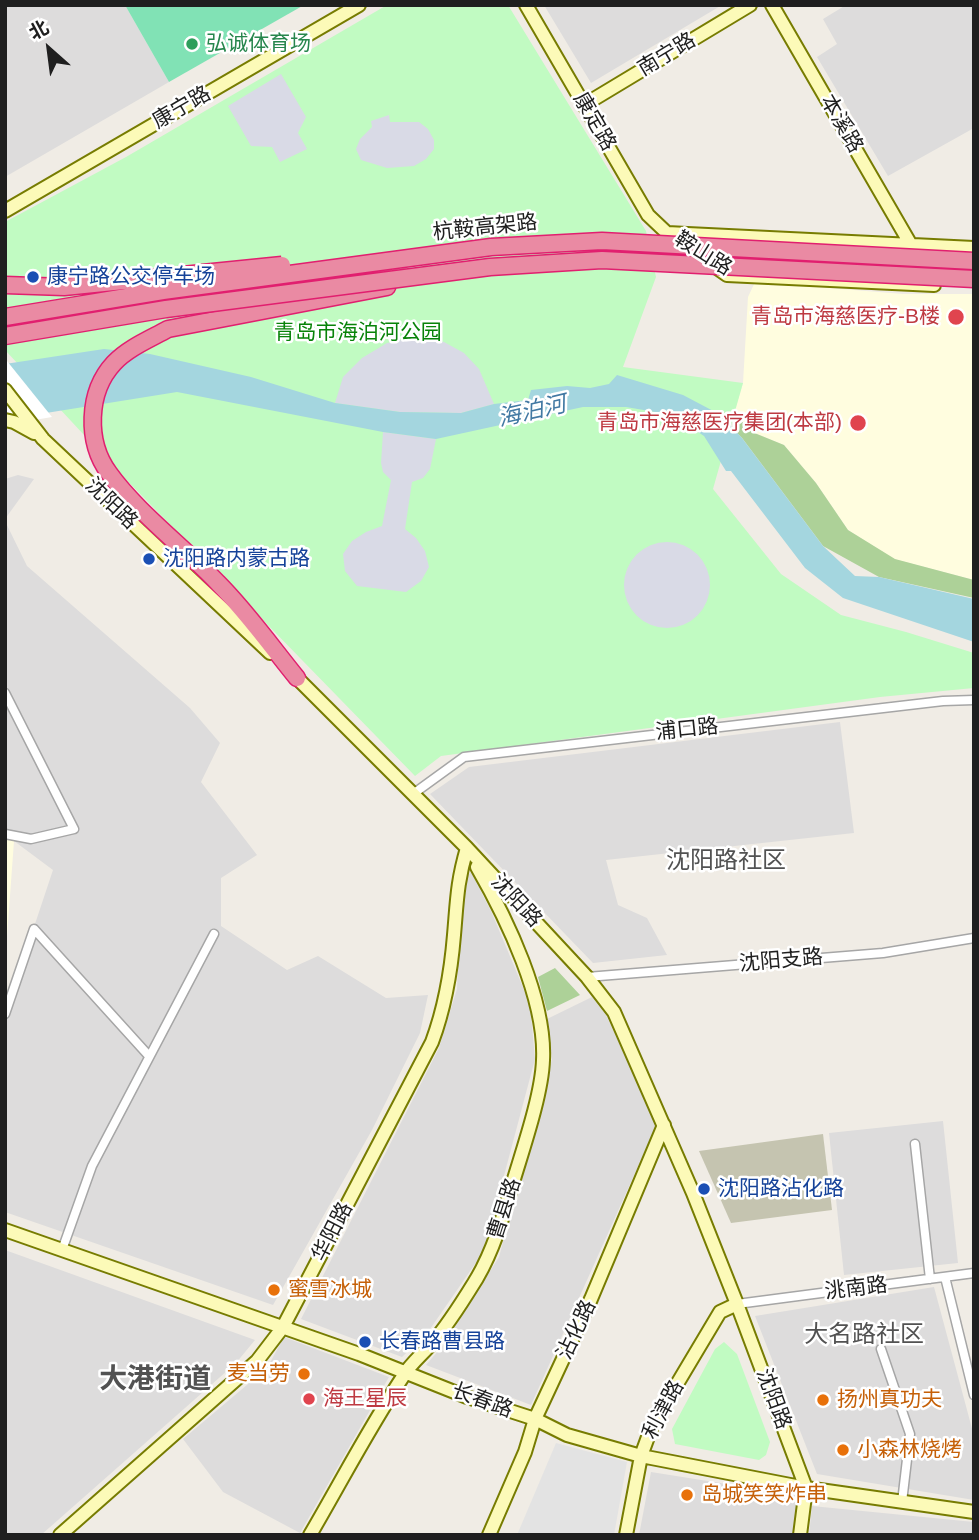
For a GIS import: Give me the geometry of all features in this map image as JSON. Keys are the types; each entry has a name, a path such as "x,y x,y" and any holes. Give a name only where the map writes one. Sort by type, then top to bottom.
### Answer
{"highway":[{"name":"杭鞍高架路","path":"5,317 163,291 491,247 602,241 974,261"},
{"path":"5,285 97,285 160,276 491,247"},
{"name":"杭鞍高架路","path":"5,336 166,309 490,267 602,260 974,279"},
{"path":"297,678 219,584 107,472 92,426 94,401 102,381 114,363 137,346 168,329 490,267"}],"street":[{"name":"康宁路","path":"5,211 359,5"},
{"name":"康定路","path":"526,5 648,215 667,233"},
{"name":"南宁路","path":"584,105 750,5"},
{"name":"本溪路","path":"772,5 910,244"},
{"name":"鞍山路","path":"667,233 974,248"},
{"name":"鞍山路","path":"667,233 727,275 934,285 974,284"},
{"path":"910,244 934,285"},
{"path":"5,390 43,439"},
{"path":"5,420 14,422 43,439"},
{"name":"沈阳路","path":"43,439 297,678 467,848 587,977 614,1012 664,1125 737,1304 806,1488"},
{"path":"5,693 74,829 31,839 5,834"},
{"name":"浦口路","path":"413,794 464,757 943,701 974,700"},
{"name":"华阳路","path":"60,1535 257,1361 283,1327 432,1042 448,986 458,877 467,848"},
{"name":"曹县路","path":"310,1535 405,1372 434,1341 493,1248 520,1160 543,1061 542,1033 536,1003 492,893 467,848"},
{"path":"5,1014 34,929 149,1056"},
{"path":"62,1250 92,1166 214,934"},
{"name":"沈阳支路","path":"587,977 883,953 974,938"},
{"name":"沾化路","path":"489,1535 525,1452 535,1419 591,1299 664,1125"},
{"path":"915,1144 930,1279"},
{"name":"长春路","path":"5,1230 283,1327 467,1397 535,1419 567,1435 641,1456 806,1488 974,1512"},
{"name":"洮南路","path":"737,1304 974,1273"},
{"path":"945,1277 974,1395"},
{"name":"利津路","path":"625,1535 641,1456 652,1426 720,1312 737,1304"},
{"path":"881,1349 910,1434 902,1502"},
{"path":"800,1535 806,1488"}],"shaded area":[{"path":"5,5 125,5 169,82 5,177"},
{"path":"544,5 722,5 591,83"},
{"path":"846,5 974,5 974,128 888,176 817,57 837,44 823,19"},
{"path":"281,74 306,117 298,133 307,149 280,162 272,147 251,146 228,106"},
{"path":"389,115 390,122 419,122 428,129 434,140 434,149 426,159 414,166 387,168 361,160 356,149 360,139 372,127 371,121"},
{"name":"青岛市海慈医疗集团(本部)","path":"755,282 903,294 974,294 974,580 894,559 848,530 816,483 784,445 752,432 734,413 743,383 748,297"},
{"path":"427,338 444,342 464,353 479,369 494,404 461,413 400,412 335,403 343,377 362,358 387,343"},
{"path":"383,432 436,439 430,469 423,478 412,482 405,529 425,551 429,567 421,581 406,592 357,586 345,571 343,554 352,541 382,526 391,480 383,472 381,463"},
{"path":"18,475 34,479 5,519 5,479"},
{"path":"5,521 27,566 190,708 220,743 201,782 257,855 221,878 221,926 287,970 318,956 386,998 428,995 420,1033 372,1130 273,1305 5,1212 5,1014 53,870 14,841 5,839"},
{"path":"667,542 691,549 703,561 710,585 703,609 691,621 667,628 643,621 631,609 624,585 631,561 643,549"},
{"path":"840,722 854,833 606,860 618,905 647,918 667,955 593,963 430,794 469,767"},
{"path":"5,839 14,841 5,964"},
{"path":"471,872 491,911 530,1004 535,1059 484,1251 428,1332 402,1357 301,1319 439,1048 457,989 461,883"},
{"path":"592,997 606,1015 657,1124 531,1405 426,1365 444,1344 499,1257 552,1059 547,1019"},
{"path":"943,1121 958,1263 844,1275 829,1133"},
{"path":"823,1134 832,1210 731,1223 699,1151"},
{"path":"5,1250 255,1340 236,1363 41,1535 5,1535"},
{"path":"934,1287 974,1436 974,1500 817,1474 755,1316"},
{"path":"284,1337 389,1377 300,1533 223,1492 183,1439 267,1368"},
{"path":"556,1443 627,1462 614,1535 517,1535"},
{"path":"651,1472 802,1496 796,1535 639,1535"},
{"path":"812,1506 974,1522 974,1535 809,1535"}],"green space":[{"name":"弘诚体育场","path":"125,5 304,5 169,82"},
{"name":"青岛市海泊河公园","path":"387,5 508,5 646,231 656,277 623,367 743,383 713,489 781,574 841,615 974,653 974,688 880,697 441,756 415,776 111,464 5,350 5,222 126,157"},
{"path":"734,413 752,432 784,445 816,483 848,530 895,559 974,580 974,598 879,577 823,546 733,429"},
{"path":"555,968 580,995 547,1011 538,977"},
{"path":"724,1342 737,1354 770,1442 766,1455 759,1460 675,1444 672,1429 715,1349"}],"water":[{"name":"海泊河","path":"104,349 150,354 251,377 335,403 400,412 461,413 494,404 528,400 531,390 567,386 590,388 609,384 617,375 683,395 719,414 742,438 823,546 855,576 879,577 974,599 974,642 843,598 805,568 731,471 726,471 704,436 673,415 626,407 583,407 436,439 383,432 177,392 46,413 5,364"}],"pier":[{"path":"7,361 52,417 5,425"}],"place":[{"name":"弘诚体育场","path":"192,44"},
{"name":"康宁路公交停车场","path":"33,277"},
{"name":"青岛市海慈医疗-B楼","path":"956,317"},
{"name":"青岛市海慈医疗集团(本部)","path":"858,423"},
{"name":"沈阳路内蒙古路","path":"149,559"},
{"name":"沈阳路沾化路","path":"704,1189"},
{"name":"蜜雪冰城","path":"274,1290"},
{"name":"长春路曹县路","path":"365,1342"},
{"name":"麦当劳","path":"304,1374"},
{"name":"海王星辰","path":"309,1399"},
{"name":"扬州真功夫","path":"823,1400"},
{"name":"小森林烧烤","path":"843,1450"},
{"name":"岛城笑笑炸串","path":"687,1495"}],"district":[{"name":"沈阳路社区","path":"726,861"},
{"name":"大名路社区","path":"864,1335"},
{"name":"大港街道","path":"155,1380"}]}
